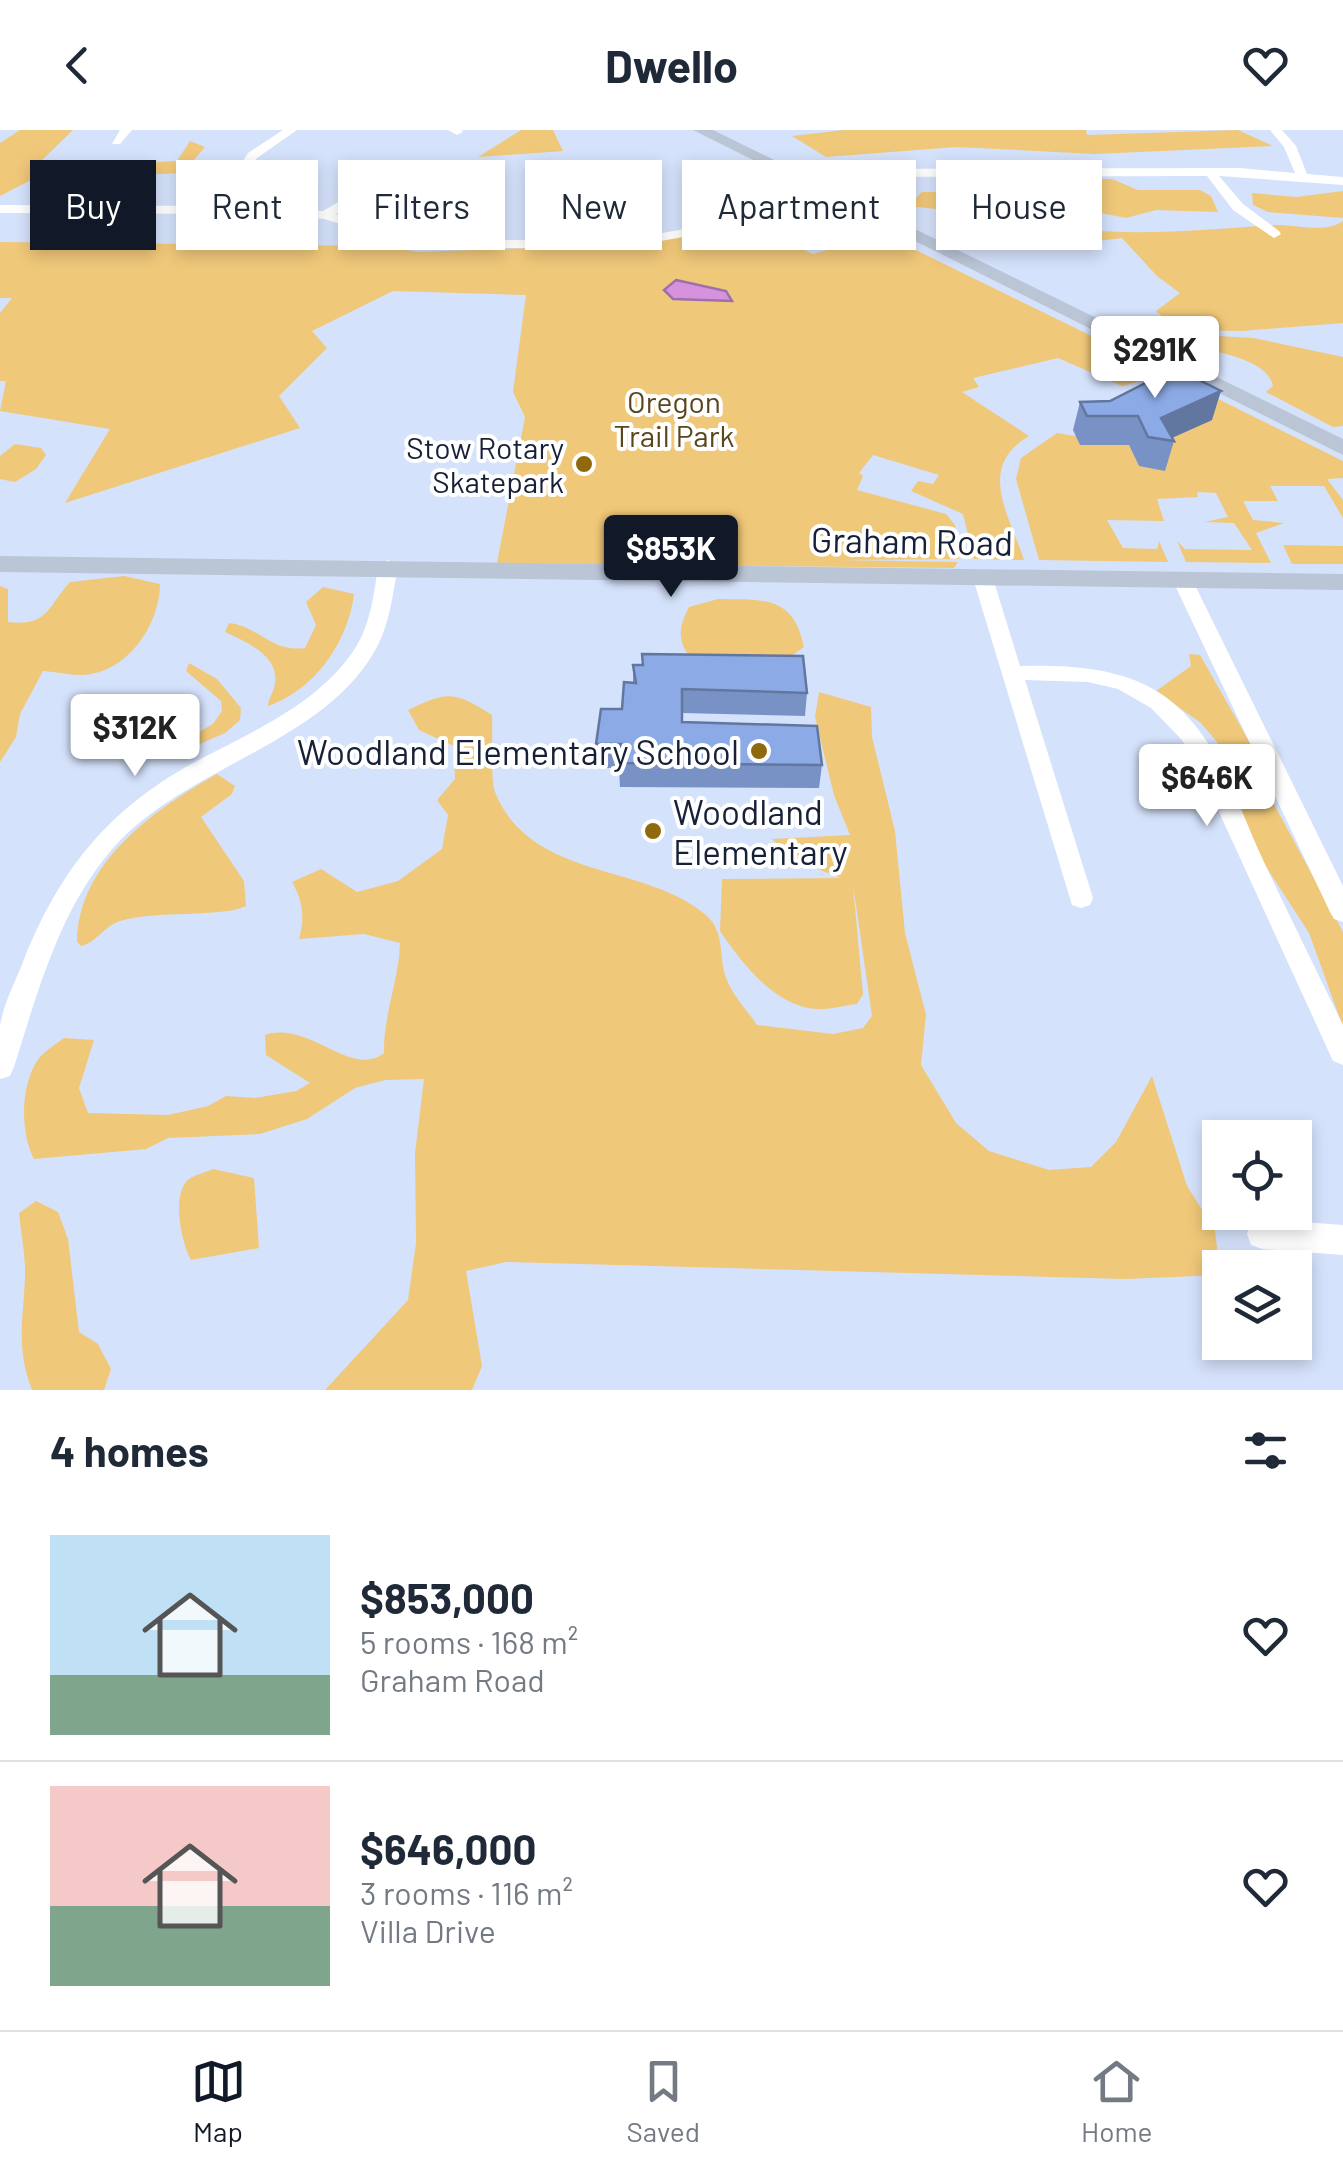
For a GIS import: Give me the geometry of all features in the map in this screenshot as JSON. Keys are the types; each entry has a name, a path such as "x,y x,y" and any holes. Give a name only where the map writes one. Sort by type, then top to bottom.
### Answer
{"main road":[{"path":"701,130 759,160"},
{"path":"916,238 1343,448"},
{"name":"Graham Road","path":"0,564 388,566 1343,582"}],"street":[{"path":"116,142 126,130"},
{"path":"250,160 291,130"},
{"path":"1276,130 1290,146 1302,176"},
{"path":"916,173 1210,172 1343,181"},
{"path":"1210,172 1238,207 1274,234"},
{"path":"0,209 176,208"},
{"path":"325,215 338,208"},
{"path":"318,215 418,242 637,244 682,234"},
{"path":"0,1067 42,944 80,873 106,840 156,797 288,721 337,682 369,641 388,566"},
{"path":"982,576 1081,898"},
{"path":"1182,579 1343,912"},
{"path":"1012,672 1061,672 1110,679 1145,694 1180,721 1212,775 1343,1054"},
{"path":"1262,1234 1343,1240"}],"green space":[{"path":"20,130 73,130 42,160 30,160 30,181 0,196 0,143"},
{"path":"521,130 553,130 563,151 478,157"},
{"path":"844,130 1086,130 1087,135 1238,130 1273,146 1095,154 956,147 826,157 792,136"},
{"path":"190,141 205,147 194,160 178,160"},
{"path":"176,161 176,173 156,174 156,162"},
{"path":"1102,179 1138,190 1200,190 1211,196 1218,212 1156,210 1126,218 1102,213"},
{"path":"1343,191 1343,218 1268,212 1253,205 1252,193 1296,197"},
{"path":"922,192 936,192 936,209 916,207 916,198"},
{"path":"1343,221 1343,323 1242,331 1178,330 1156,311 1180,293 1157,276 1122,238 1102,240 1102,231 1275,225 1319,228"},
{"name":"Oregon Trail Park","path":"682,234 682,250 804,250 813,254 827,250 916,250 1163,371 1155,370 1163,375 1122,386 1058,358 973,378 979,387 962,392 1029,436 1013,448 1000,477 1005,509 1024,560 974,559 963,514 911,491 918,481 933,484 939,475 873,455 859,473 863,476 857,490 946,514 955,525 959,559 838,560 958,562 954,568 497,563 525,417 513,392 526,295 393,291 312,331 327,348 279,396 300,428 65,503 110,429 0,411 6,381 0,381 0,313 12,298 0,298 0,242 30,242 30,250 156,250 156,244 176,244 176,250 318,250 318,245 338,246 338,250 418,252 662,250 662,238"},
{"path":"1218,336 1254,338 1343,357 1343,426 1333,427 1266,392 1273,386 1269,376 1250,363 1190,345"},
{"path":"1188,384 1343,461 1343,478 1327,479 1343,500 1343,518 1324,486 1270,486 1278,501 1243,501 1253,520 1284,523 1256,533 1271,563 1186,562 1177,541 1185,549 1252,550 1234,523 1204,522 1228,517 1216,493 1197,492 1198,497 1157,499 1164,521 1107,520 1123,548 1157,549 1159,541 1168,562 1039,560 1016,479 1021,458 1057,433 1129,445 1139,466 1170,439 1210,420"},
{"path":"15,444 41,448 46,455 36,469 15,482 0,479 0,456"},
{"path":"1283,545 1343,546 1343,564 1292,564"},
{"path":"124,576 160,584 155,613 141,640 106,670 79,675 43,671 20,714 16,737 0,762 0,586 8,589 8,622 21,623 46,613 70,582"},
{"path":"323,587 354,594 345,629 314,676 285,699 268,706 275,683 272,665 259,651 225,632 229,623 283,647 305,648 316,625 306,602"},
{"path":"718,599 763,601 784,609 799,630 804,647 790,657 692,660 682,640 685,615 689,607"},
{"path":"1189,654 1200,655 1250,743 1269,795 1343,932 1343,1027 1309,933 1265,865 1237,811 1217,742 1201,723 1156,691 1191,666"},
{"path":"189,663 217,679 241,708 240,720 225,733 186,750 180,747 181,742 213,724 222,711 221,701 186,671"},
{"path":"819,692 871,707 872,737 895,831 905,933 926,1015 921,1065 956,1123 989,1151 1049,1170 1091,1167 1116,1142 1152,1076 1187,1186 1202,1210 1202,1230 1215,1230 1217,1250 1202,1250 1202,1276 1126,1279 506,1262 466,1271 482,1366 472,1390 325,1390 408,1300 416,1243 415,1153 424,1079 385,1080 355,1088 307,1119 260,1134 168,1138 146,1149 34,1159 24,1122 28,1081 39,1058 64,1038 94,1040 79,1088 88,1113 168,1115 208,1106 226,1096 255,1098 296,1091 310,1083 266,1055 265,1035 298,1035 358,1059 384,1053 400,943 364,934 299,939 302,910 292,882 321,869 357,892 398,881 442,849 448,815 437,800 455,779 454,746 419,730 408,710 442,697 468,701 492,715 495,792 512,821 535,842 562,857 653,886 707,916 717,931 730,986 757,1025 833,1034 863,1028 872,1016 853,885 863,994 857,1004 817,1009 787,1000 749,969 720,931 722,879 841,878 791,859 772,839 850,835 834,795 815,717"},
{"path":"217,774 235,786 232,794 201,817 244,881 246,906 221,912 120,921 81,946 77,942 81,913 105,863 146,821"},
{"path":"213,1169 254,1178 259,1248 191,1260 181,1230 180,1195 189,1179"},
{"path":"36,1201 58,1212 68,1239 79,1332 98,1344 111,1369 104,1390 32,1390 22,1348 25,1270 19,1213"}],"shaded area":[{"path":"676,280 726,291 732,301 673,299 664,290"}],"building":[{"path":"1175,368 1221,391 1161,418 1174,441 1148,437 1138,416 1087,416 1080,402 1110,401"},
{"path":"642,654 803,656 807,693 682,689 682,722 817,726 822,765 619,763 621,744 596,744 601,709 622,709 624,682 636,683 633,665 643,665"}],"place":[{"name":"Stow Rotary Skatepark","path":"584,464"},
{"name":"Woodland Elementary School","path":"759,751"},
{"name":"Woodland Elementary","path":"653,831"}]}
